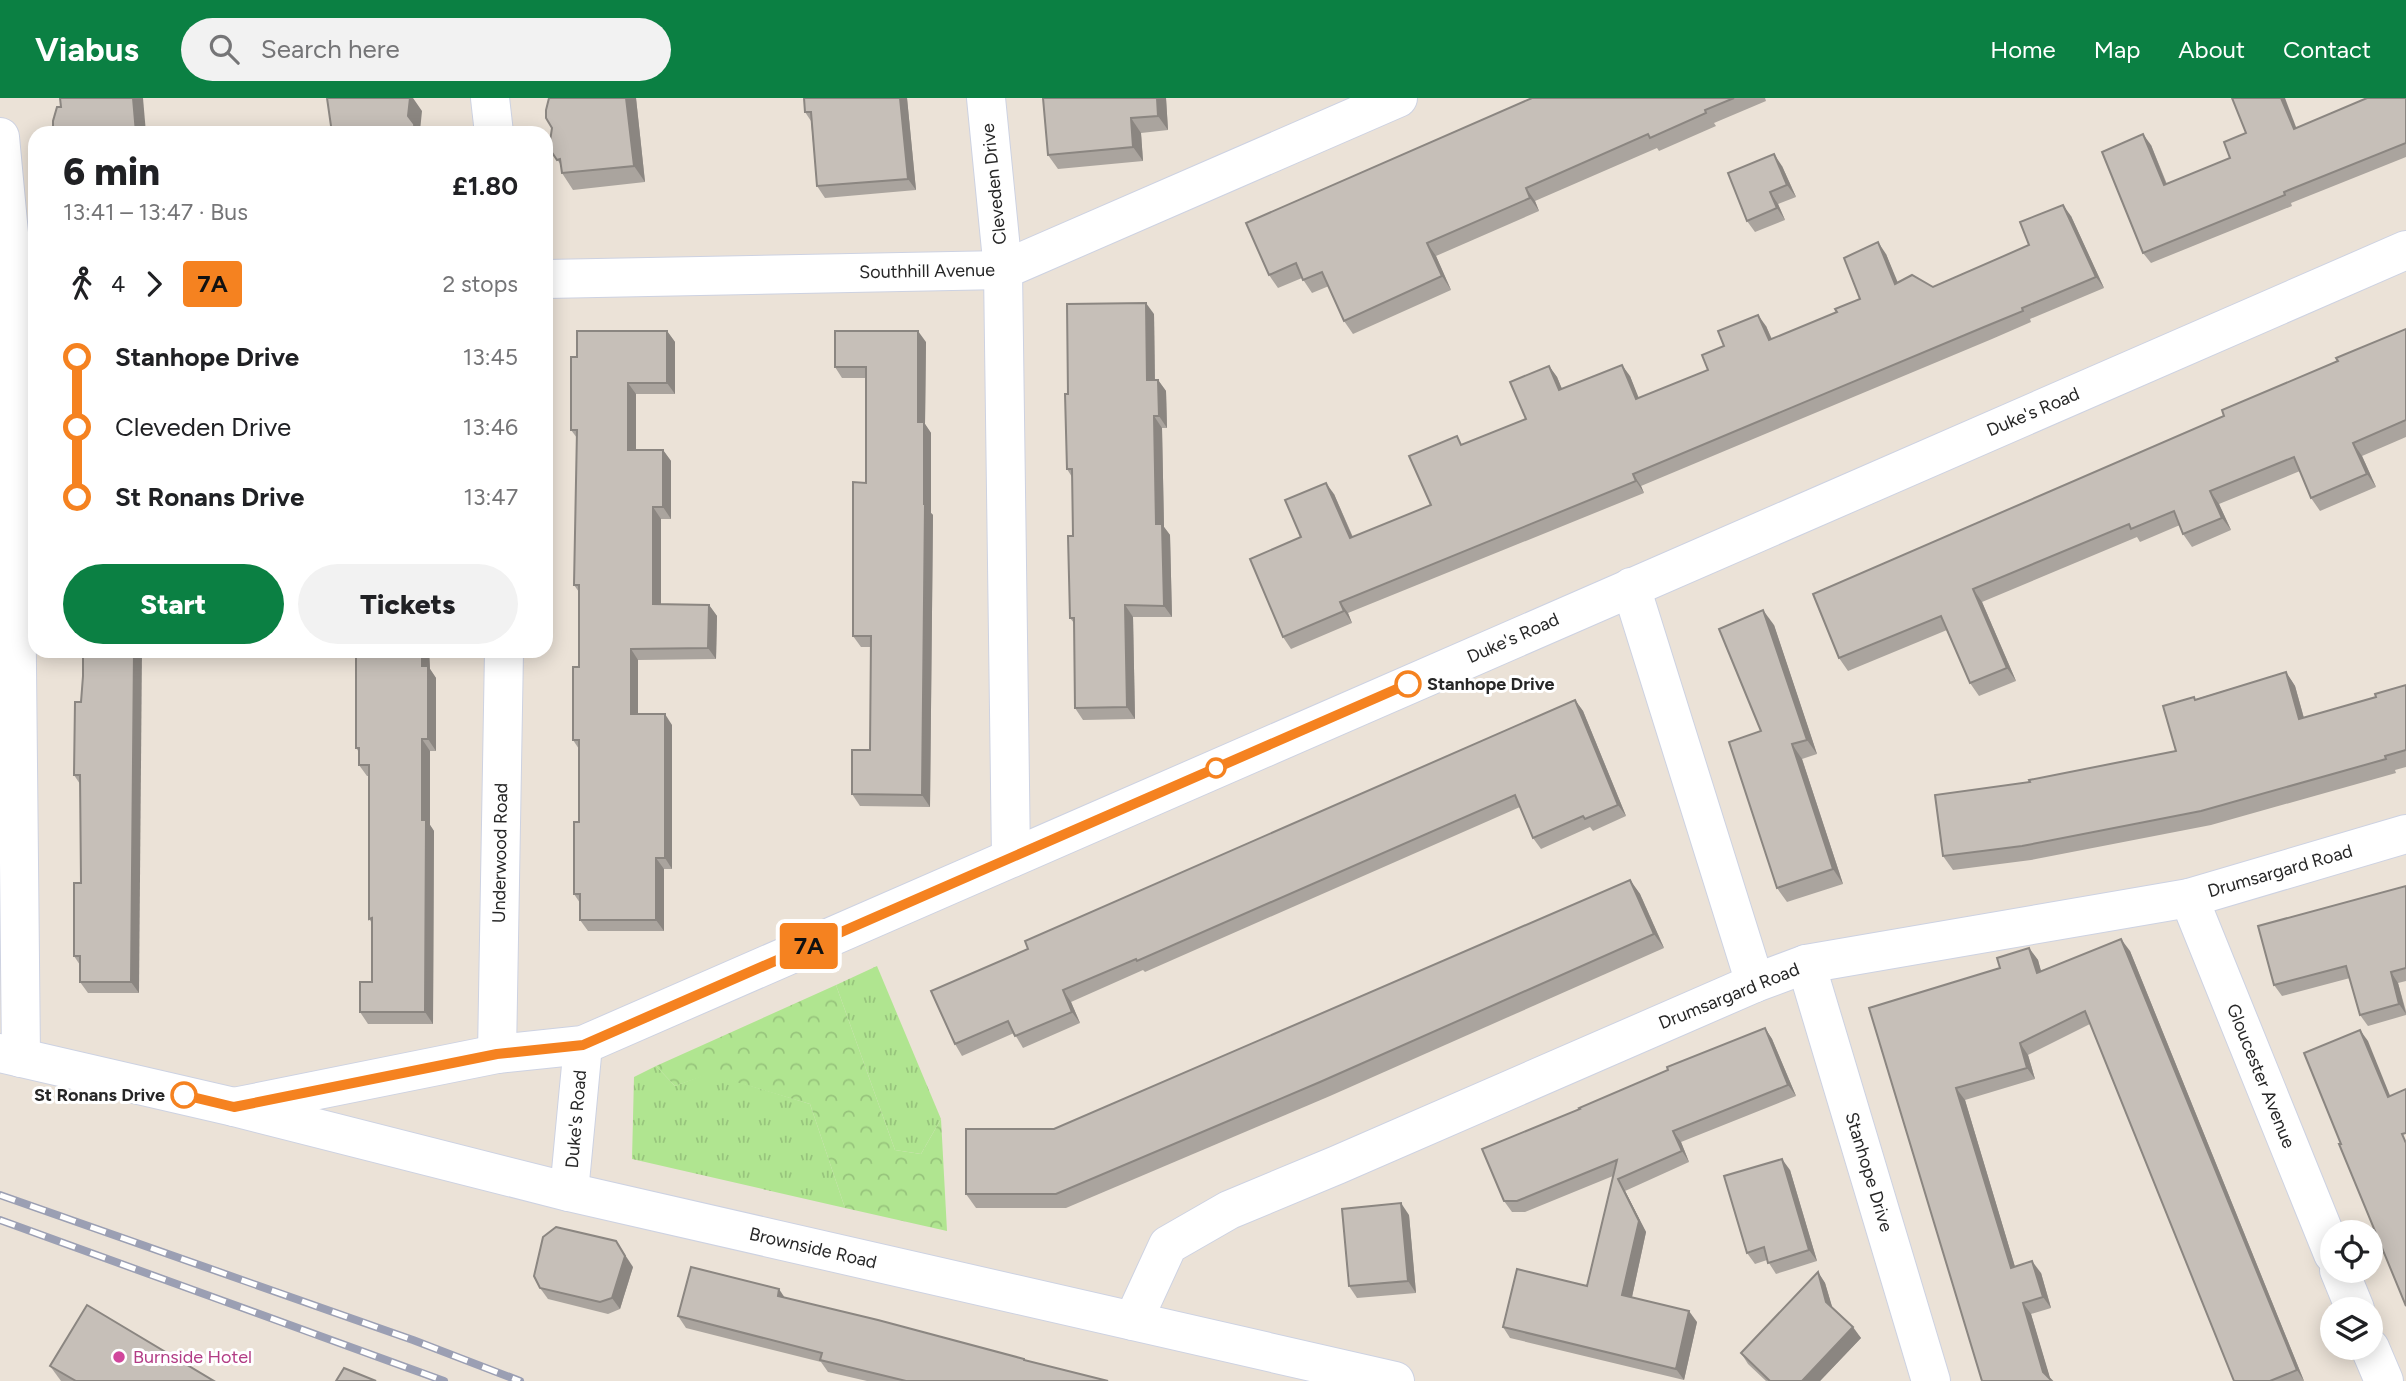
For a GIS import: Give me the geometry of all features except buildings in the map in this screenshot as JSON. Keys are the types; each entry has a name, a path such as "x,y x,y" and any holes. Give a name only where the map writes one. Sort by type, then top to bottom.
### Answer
{"street":[{"path":"490,98 493,126"},
{"name":"Cleveden Drive","path":"986,98 1003,270 1011,858"},
{"name":"Southhill Avenue","path":"553,279 1003,270 1398,98"},
{"path":"0,137 16,276 10,1055"},
{"name":"Duke's Road","path":"10,1055 234,1107 497,1054 583,1045 2406,250"},
{"path":"1631,587 1755,983"},
{"name":"Underwood Road","path":"497,1054 504,658"},
{"name":"Drumsargard Road","path":"1133,1321 1168,1245 1229,1210 1755,983 1806,964 2189,898 2406,834"},
{"name":"Gloucester Avenue","path":"2189,898 2320,1222"},
{"name":"Stanhope Drive","path":"1806,964 1931,1381"},
{"name":"Duke's Road","path":"569,1192 583,1045"},
{"name":"Brownside Road","path":"234,1107 569,1192 1395,1381"},
{"path":"2375,1360 2384,1381"}],"green space":[{"path":"877,966 941,1119 921,1154 895,1150 836,985"},
{"path":"836,985 895,1150 921,1154 941,1119 947,1231 845,1208 810,1104 709,1074 675,1086 656,1066"},
{"path":"656,1066 675,1086 709,1073 810,1104 845,1208 632,1159 634,1077"}],"railway":[{"path":"0,1195 413,1340 520,1381"},
{"path":"0,1220 444,1381"}],"bus line":[{"name":"7A","path":"184,1095 234,1107 497,1054 583,1045 1408,684"}],"place":[{"name":"Stanhope Drive","path":"1408,684"},
{"name":"St Ronans Drive","path":"184,1095"},
{"name":"Burnside Hotel","path":"119,1357"}]}
